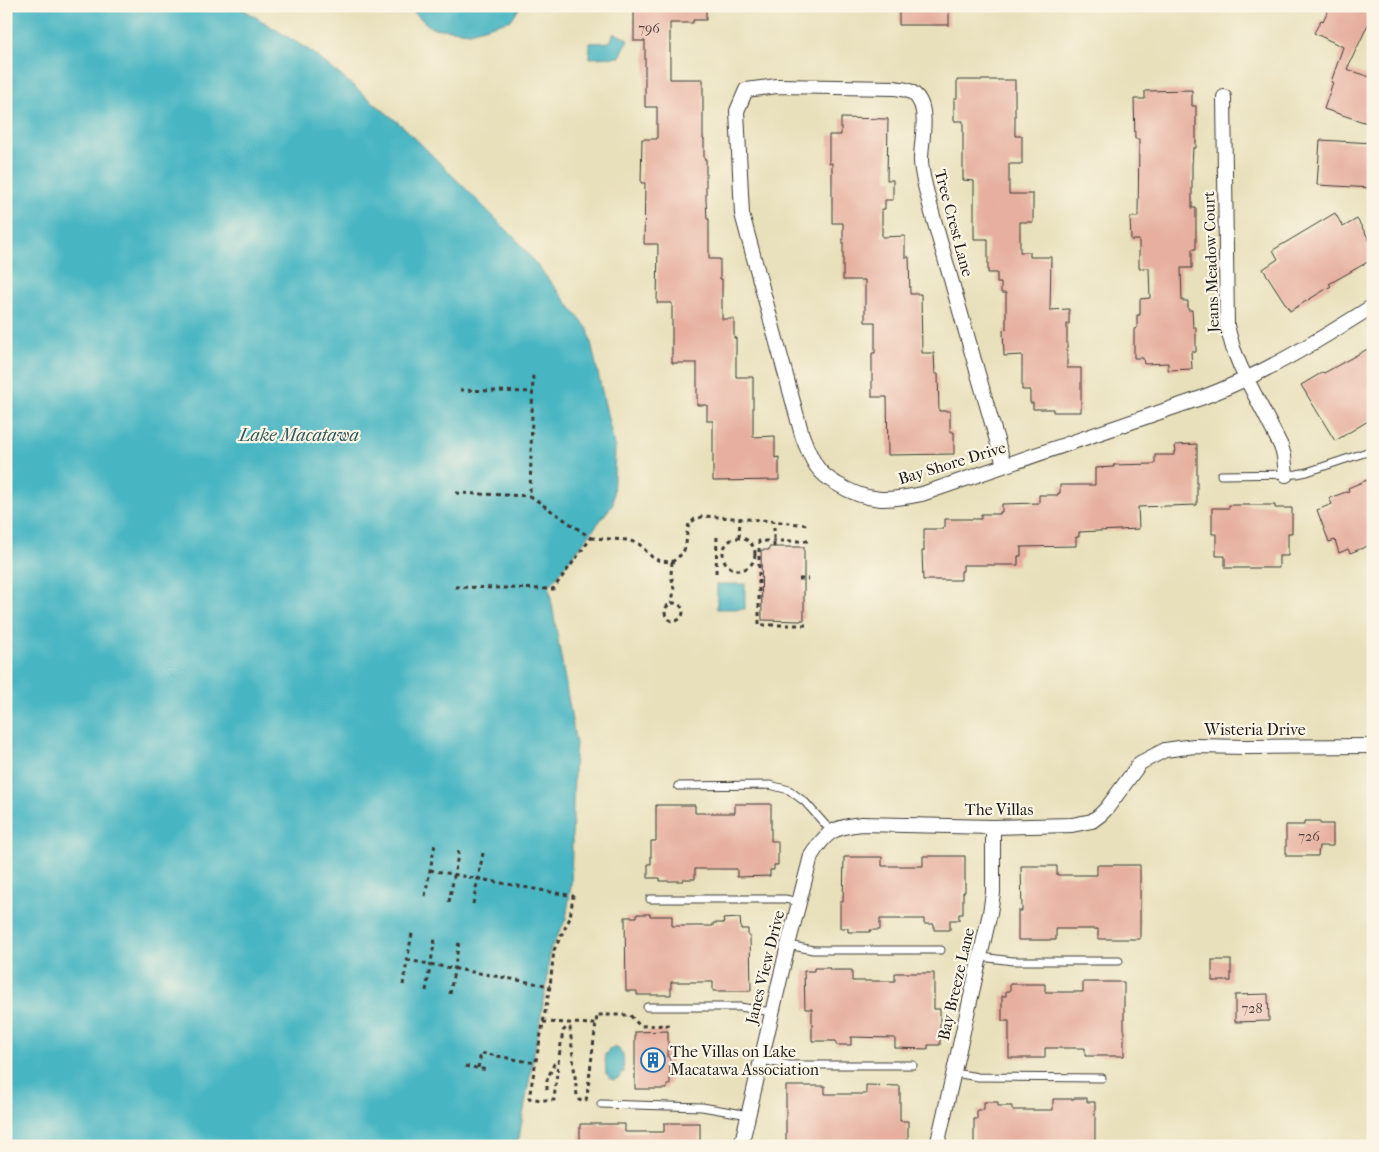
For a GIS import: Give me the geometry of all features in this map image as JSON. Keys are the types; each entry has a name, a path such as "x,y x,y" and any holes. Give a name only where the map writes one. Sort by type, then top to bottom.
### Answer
{"street":[{"name":"Tree Crest Lane","path":"746,90 778,86 895,88 907,90 916,96 922,105 924,116 922,171 932,213 1004,466"},
{"name":"Bay Shore Drive","path":"746,90 737,111 742,214 802,435 818,468 831,481 847,490 869,498 886,500 922,494 1229,388 1265,370 1373,306"},
{"name":"Jeans Meadow Court","path":"1224,97 1227,326 1233,348 1246,379 1281,446 1286,475"},
{"name":"Wisteria Drive","path":"1140,763 1165,750 1194,746 1373,746"},
{"name":"The Villas","path":"831,831 846,826 862,824 993,827 1072,825 1092,821 1107,808 1140,763"},
{"name":"Bay Breeze Lane","path":"937,1146 981,957 993,893 993,827"},
{"name":"Janes View Drive","path":"742,1146 755,1058 772,1012 811,856 831,831"}],"lane":[{"path":"1222,475 1286,475 1307,472 1367,452"},
{"path":"678,786 770,785 789,790 805,802 831,831"},
{"path":"650,899 785,899 799,902"},
{"path":"788,945 813,950 941,950"},
{"path":"981,957 1013,961 1119,961"},
{"path":"647,1007 740,1007 772,1012"},
{"path":"755,1058 789,1065 913,1065"},
{"path":"954,1073 978,1078 1102,1078"},
{"path":"601,1104 702,1107 748,1115"}],"path":[{"path":"530,496 533,372"},
{"path":"460,390 533,392"},
{"path":"456,493 530,496 591,538 628,540 639,544 652,557 660,561 672,562 683,553 689,524 694,519 704,516 808,525"},
{"path":"739,537 740,518"},
{"path":"774,521 774,547"},
{"path":"716,573 717,536"},
{"path":"739,537 749,541 757,554 752,564 743,570 738,570 728,566 724,561 723,554 725,545 739,537"},
{"path":"455,587 553,589 591,538"},
{"path":"808,541 759,541 757,554 759,625 808,625"},
{"path":"716,554 723,554"},
{"path":"672,562 671,574 674,589 672,603 667,606 665,612 669,619 675,620 681,616 682,610 680,605 672,603"},
{"path":"799,579 808,579"},
{"path":"425,896 435,844"},
{"path":"449,902 459,850"},
{"path":"473,904 483,852"},
{"path":"430,870 573,896 570,918 554,950 550,986 529,1098 554,1100 563,1030 570,1025"},
{"path":"402,985 412,934"},
{"path":"426,991 435,939"},
{"path":"450,994 459,942"},
{"path":"407,960 550,986"},
{"path":"570,1025 577,1096 578,1100 582,1102 586,1100 587,1096 597,1015 630,1015 640,1026 673,1025"},
{"path":"543,1022 570,1025 596,1024"},
{"path":"478,1068 481,1053 535,1063"},
{"path":"728,1056 755,1058"},
{"path":"547,1090 547,1080 554,1064 558,1063"},
{"path":"464,1066 488,1070"}],"water":[{"name":"Lake Macatawa","path":"6,6 238,6 312,52 406,129 517,240 588,329 615,449 613,504 549,587 576,744 571,886 566,919 550,950 547,982 519,1138 515,1146 6,1146"},
{"path":"407,6 521,6 511,20 470,32 431,28"},
{"path":"614,33 628,39 620,57 590,58 589,43 610,42"},
{"path":"717,584 745,584 745,609 717,609"},
{"path":"614,1047 623,1054 624,1073 614,1080 606,1074 605,1054"}],"building":[{"path":"634,6 706,6 706,20 693,20 693,23 670,23 670,79 703,79 703,139 704,159 706,159 707,219 709,219 709,259 720,259 722,319 734,319 736,377 753,377 753,437 775,436 775,458 779,457 779,480 713,481 713,421 707,421 707,405 697,405 697,363 672,363 672,303 657,303 658,244 644,244 645,183 641,183 642,139 657,139 657,107 645,107 645,41 634,41"},
{"path":"902,6 949,6 949,25 899,25 899,8 902,8"},
{"path":"1330,6 1373,6 1373,14 1347,69 1373,78 1373,125 1324,109 1343,47 1314,33 1321,20 1323,21"},
{"path":"957,80 1015,80 1015,136 1022,136 1022,164 1009,164 1009,194 1033,194 1033,222 1020,222 1020,252 1030,252 1030,257 1051,257 1050,310 1069,309 1067,368 1081,368 1081,412 1053,412 1053,409 1033,409 1033,403 1030,403 1030,390 1022,390 1022,355 1004,356 1003,330 1006,329 1006,293 1001,293 1001,283 997,283 997,273 988,273 988,239 974,239 974,181 963,180 963,121 954,121 954,99 957,98"},
{"path":"1192,90 1192,106 1196,106 1196,148 1193,148 1192,166 1192,208 1196,208 1196,249 1192,249 1192,268 1181,268 1182,301 1188,301 1188,310 1192,310 1193,327 1196,327 1196,352 1191,352 1192,369 1168,370 1168,363 1144,364 1143,358 1134,358 1134,329 1137,328 1137,315 1140,315 1140,299 1150,298 1149,268 1139,268 1139,240 1131,240 1130,217 1138,217 1139,139 1135,139 1134,99 1145,99 1145,91"},
{"path":"841,118 888,119 887,180 893,180 893,200 885,200 885,209 882,209 882,237 905,236 905,257 909,257 910,294 921,294 922,353 934,353 935,374 938,374 939,411 950,411 950,432 954,432 954,454 888,455 887,397 872,397 872,353 875,353 875,322 865,322 865,280 843,280 843,223 832,223 832,163 829,163 829,135 841,135"},
{"path":"1320,140 1373,143 1373,188 1317,185"},
{"path":"1335,213 1343,227 1357,219 1373,246 1373,259 1329,284 1331,286 1290,311 1263,269 1278,259 1273,250"},
{"path":"1373,346 1373,418 1335,441 1301,385"},
{"path":"1197,444 1197,505 1138,507 1139,529 1079,532 1079,537 1076,537 1076,546 1021,547 1018,565 963,565 961,580 923,580 922,551 924,551 924,529 943,529 945,527 945,519 981,519 981,514 1000,514 1002,512 1002,504 1039,503 1039,495 1058,495 1060,493 1060,485 1095,485 1095,468 1114,467 1113,465 1155,464 1155,455 1174,455 1174,452 1176,452 1175,445"},
{"path":"1367,480 1369,486 1373,484 1373,544 1350,553 1348,549 1339,553 1335,540 1329,542 1317,510 1332,504 1329,498 1349,491 1348,488"},
{"path":"1229,505 1275,505 1275,508 1292,508 1292,533 1288,533 1288,556 1279,556 1279,568 1225,568 1225,556 1216,556 1216,534 1212,534 1212,508 1229,508"},
{"path":"769,547 804,547 804,620 762,620 761,550 769,550"},
{"path":"735,804 771,804 771,841 778,841 778,865 774,865 774,870 770,870 770,876 737,877 737,869 695,869 695,879 660,881 660,878 648,878 648,864 651,864 651,841 656,841 656,805 695,805 695,813 735,813"},
{"path":"1304,821 1320,821 1320,824 1333,824 1333,846 1319,846 1318,856 1286,856 1286,825 1304,825"},
{"path":"923,856 965,856 963,914 959,914 959,920 950,920 950,930 934,930 934,924 924,924 924,919 880,919 880,930 870,930 870,932 848,932 848,928 840,928 840,902 843,902 844,857 882,857 882,866 923,866"},
{"path":"1097,865 1140,865 1140,939 1098,939 1098,929 1056,929 1056,940 1018,940 1018,911 1022,911 1021,866 1057,866 1057,875 1097,875"},
{"path":"637,914 672,916 672,926 713,926 713,923 724,923 723,919 740,918 741,929 748,929 748,936 750,936 751,991 713,991 713,982 671,982 671,995 637,995 637,991 626,991 625,917 637,917"},
{"path":"1212,960 1231,960 1231,981 1212,981"},
{"path":"814,968 852,970 852,981 895,981 895,973 934,973 934,1009 940,1009 940,1045 928,1045 928,1049 895,1048 895,1038 851,1037 851,1045 836,1045 836,1041 812,1041 812,1009 805,1009 804,971 814,971"},
{"path":"1083,982 1124,982 1124,1056 1085,1056 1085,1048 1045,1048 1045,1058 1009,1058 1009,1021 1002,1021 1002,996 1006,996 1006,991 1010,991 1010,984 1045,984 1045,992 1083,992"},
{"path":"1268,994 1269,1021 1235,1022 1235,995"},
{"name":"The Villas on Lake Macatawa Association","path":"668,1031 670,1085 667,1085 667,1089 635,1089 635,1032"},
{"path":"866,1085 900,1086 900,1121 908,1121 908,1146 786,1146 786,1086 825,1086 825,1094 866,1094"},
{"path":"1087,1098 1087,1102 1095,1102 1095,1146 974,1146 974,1119 977,1119 977,1110 984,1110 984,1102 998,1102 998,1106 1012,1106 1012,1110 1053,1110 1053,1099"},
{"path":"664,1123 700,1123 700,1146 580,1146 580,1124 625,1124 625,1132 664,1132"}],"place":[{"name":"The Villas on Lake Macatawa Association","path":"653,1060"}]}
